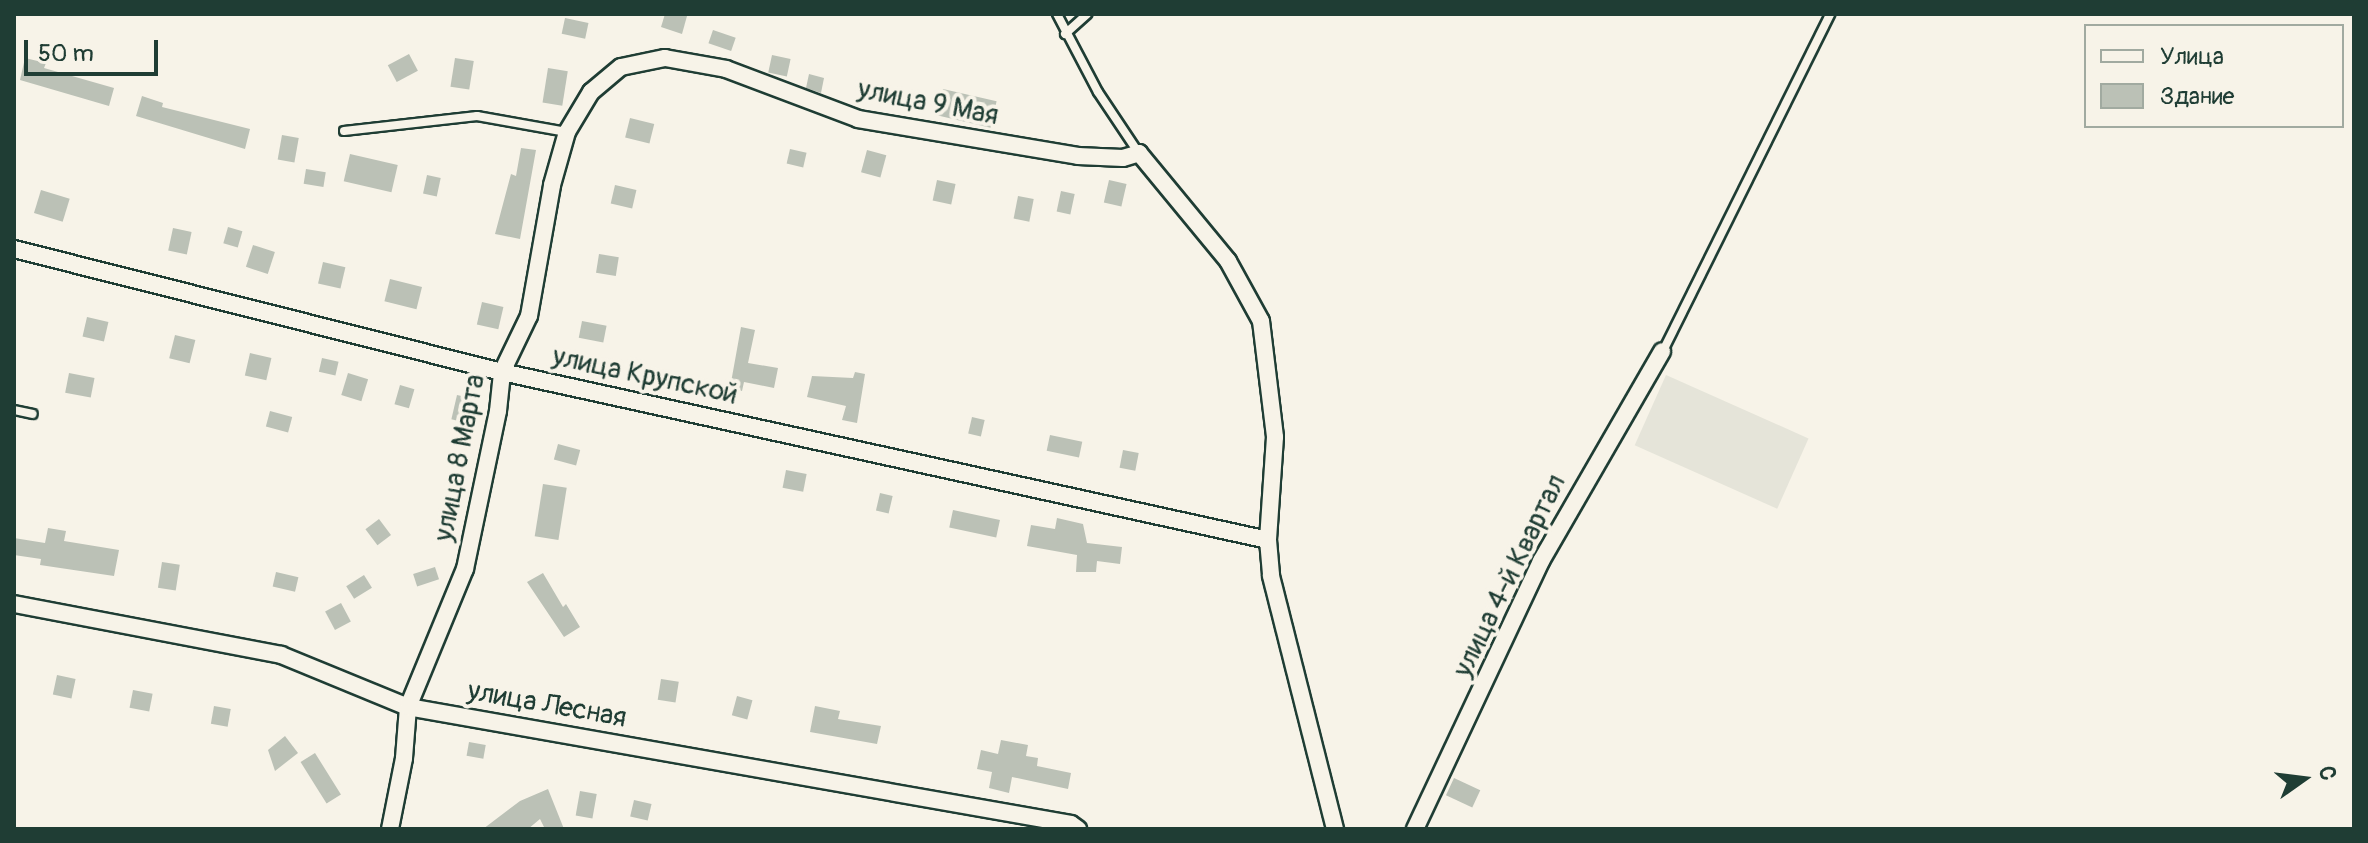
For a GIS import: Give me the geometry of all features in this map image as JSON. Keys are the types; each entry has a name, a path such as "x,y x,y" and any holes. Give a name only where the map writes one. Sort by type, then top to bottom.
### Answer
{"street":[{"name":"улица 9 Мая","path":"621,67 665,58 726,69 858,119 1078,156 1123,158 1139,153"},
{"name":"улица 8 Марта","path":"390,829 404,758 408,707 465,569 498,411 502,372 529,316 552,185 567,132 591,92 621,67"},
{"path":"1139,153 1228,261 1261,321 1275,437 1268,540 1273,588 1335,829"},
{"name":"улица Крупской","path":"14,249 502,372 1268,540"},
{"name":"улица 4-й Квартал","path":"1415,829 1541,561 1662,351"},
{"name":"улица Лесная","path":"14,604 281,655 408,707 1071,824 1078,829"}],"lane":[{"path":"1057,14 1065,34 1139,153"},
{"path":"1065,34 1087,14"},
{"path":"1662,351 1830,14"},
{"path":"344,131 477,116 567,132"},
{"path":"14,410 33,414"}],"shaded area":[{"path":"1666,375 1809,438 1777,509 1635,445"}],"building":[{"path":"665,14 687,16 682,34 661,27"},
{"path":"565,18 588,23 585,39 562,34"},
{"path":"713,30 736,38 731,51 708,43"},
{"path":"409,54 418,71 397,82 388,65"},
{"path":"772,55 791,59 787,77 768,73"},
{"path":"25,58 46,63 44,68 114,88 109,106 20,80"},
{"path":"455,58 474,61 469,90 450,87"},
{"path":"548,68 568,71 562,106 543,103"},
{"path":"809,74 824,78 821,93 806,88"},
{"path":"943,89 997,101 991,128 937,115"},
{"path":"142,96 163,103 162,107 250,129 245,149 136,116"},
{"path":"630,118 654,124 649,143 625,137"},
{"path":"282,135 299,138 294,163 278,160"},
{"path":"521,148 536,150 520,239 495,234 511,174 516,176"},
{"path":"790,149 807,153 803,167 787,164"},
{"path":"867,150 886,155 880,177 861,172"},
{"path":"350,154 398,165 391,192 344,181"},
{"path":"306,169 326,172 323,187 304,184"},
{"path":"427,175 441,178 437,196 423,194"},
{"path":"937,180 956,184 951,204 933,201"},
{"path":"1109,180 1127,184 1121,206 1104,202"},
{"path":"615,185 636,190 632,208 611,204"},
{"path":"41,190 70,199 63,222 34,213"},
{"path":"1061,191 1075,194 1070,214 1057,212"},
{"path":"1018,196 1034,199 1029,222 1014,219"},
{"path":"228,227 242,231 238,247 223,243"},
{"path":"173,228 192,232 187,254 168,250"},
{"path":"253,245 275,252 268,274 246,267"},
{"path":"599,254 619,257 616,276 596,273"},
{"path":"323,262 345,267 340,289 318,283"},
{"path":"390,279 422,287 416,309 384,301"},
{"path":"482,302 503,307 498,329 477,324"},
{"path":"87,317 108,322 104,341 83,336"},
{"path":"582,321 607,326 603,342 579,338"},
{"path":"741,327 755,330 748,363 778,368 774,388 744,382 742,391 730,388"},
{"path":"175,335 195,340 190,363 169,358"},
{"path":"250,353 271,358 266,380 245,375"},
{"path":"322,358 339,362 335,375 319,372"},
{"path":"855,372 865,374 857,423 842,420 846,406 807,397 812,376 853,378"},
{"path":"69,373 95,378 91,398 65,393"},
{"path":"348,373 368,379 361,401 341,395"},
{"path":"400,385 414,389 409,408 394,404"},
{"path":"457,395 475,399 469,423 451,419"},
{"path":"270,411 292,417 288,432 266,426"},
{"path":"972,417 985,420 981,436 968,434"},
{"path":"1050,435 1082,442 1079,458 1047,451"},
{"path":"558,444 580,450 576,465 554,459"},
{"path":"1123,450 1139,453 1135,471 1120,468"},
{"path":"786,470 807,474 803,492 783,488"},
{"path":"543,484 567,488 558,540 535,536"},
{"path":"880,493 893,496 889,513 876,511"},
{"path":"953,510 1000,520 996,538 949,528"},
{"path":"1057,518 1083,524 1087,543 1122,547 1120,564 1097,561 1096,572 1076,572 1077,555 1027,546 1031,525 1055,529"},
{"path":"379,519 391,535 377,545 365,529"},
{"path":"48,528 66,531 64,541 119,550 114,576 40,565 41,559 14,555 14,538 45,543"},
{"path":"162,562 180,565 176,590 158,588"},
{"path":"435,567 439,579 417,586 413,574"},
{"path":"276,572 298,577 295,592 273,587"},
{"path":"543,573 563,607 566,604 580,627 564,637 527,582"},
{"path":"364,575 372,588 354,599 346,586"},
{"path":"341,603 351,622 335,630 325,611"},
{"path":"57,675 76,679 71,699 53,695"},
{"path":"661,679 679,682 675,703 658,700"},
{"path":"133,690 153,694 149,711 130,708"},
{"path":"737,696 752,700 747,719 732,715"},
{"path":"214,706 231,709 228,727 211,724"},
{"path":"815,706 840,711 838,719 881,726 877,744 810,732"},
{"path":"285,736 298,753 275,771 268,750"},
{"path":"1001,740 1028,745 1026,756 1038,758 1037,766 1071,773 1068,789 1012,777 1009,793 989,788 992,772 977,769 981,750 998,754"},
{"path":"469,742 486,745 483,759 467,756"},
{"path":"315,753 341,795 327,804 301,762"},
{"path":"1454,778 1480,790 1472,807 1446,795"},
{"path":"548,789 564,829 545,829 540,819 528,829 483,829 520,801"},
{"path":"580,791 597,794 592,819 576,816"},
{"path":"634,800 652,804 648,821 630,817"}]}
